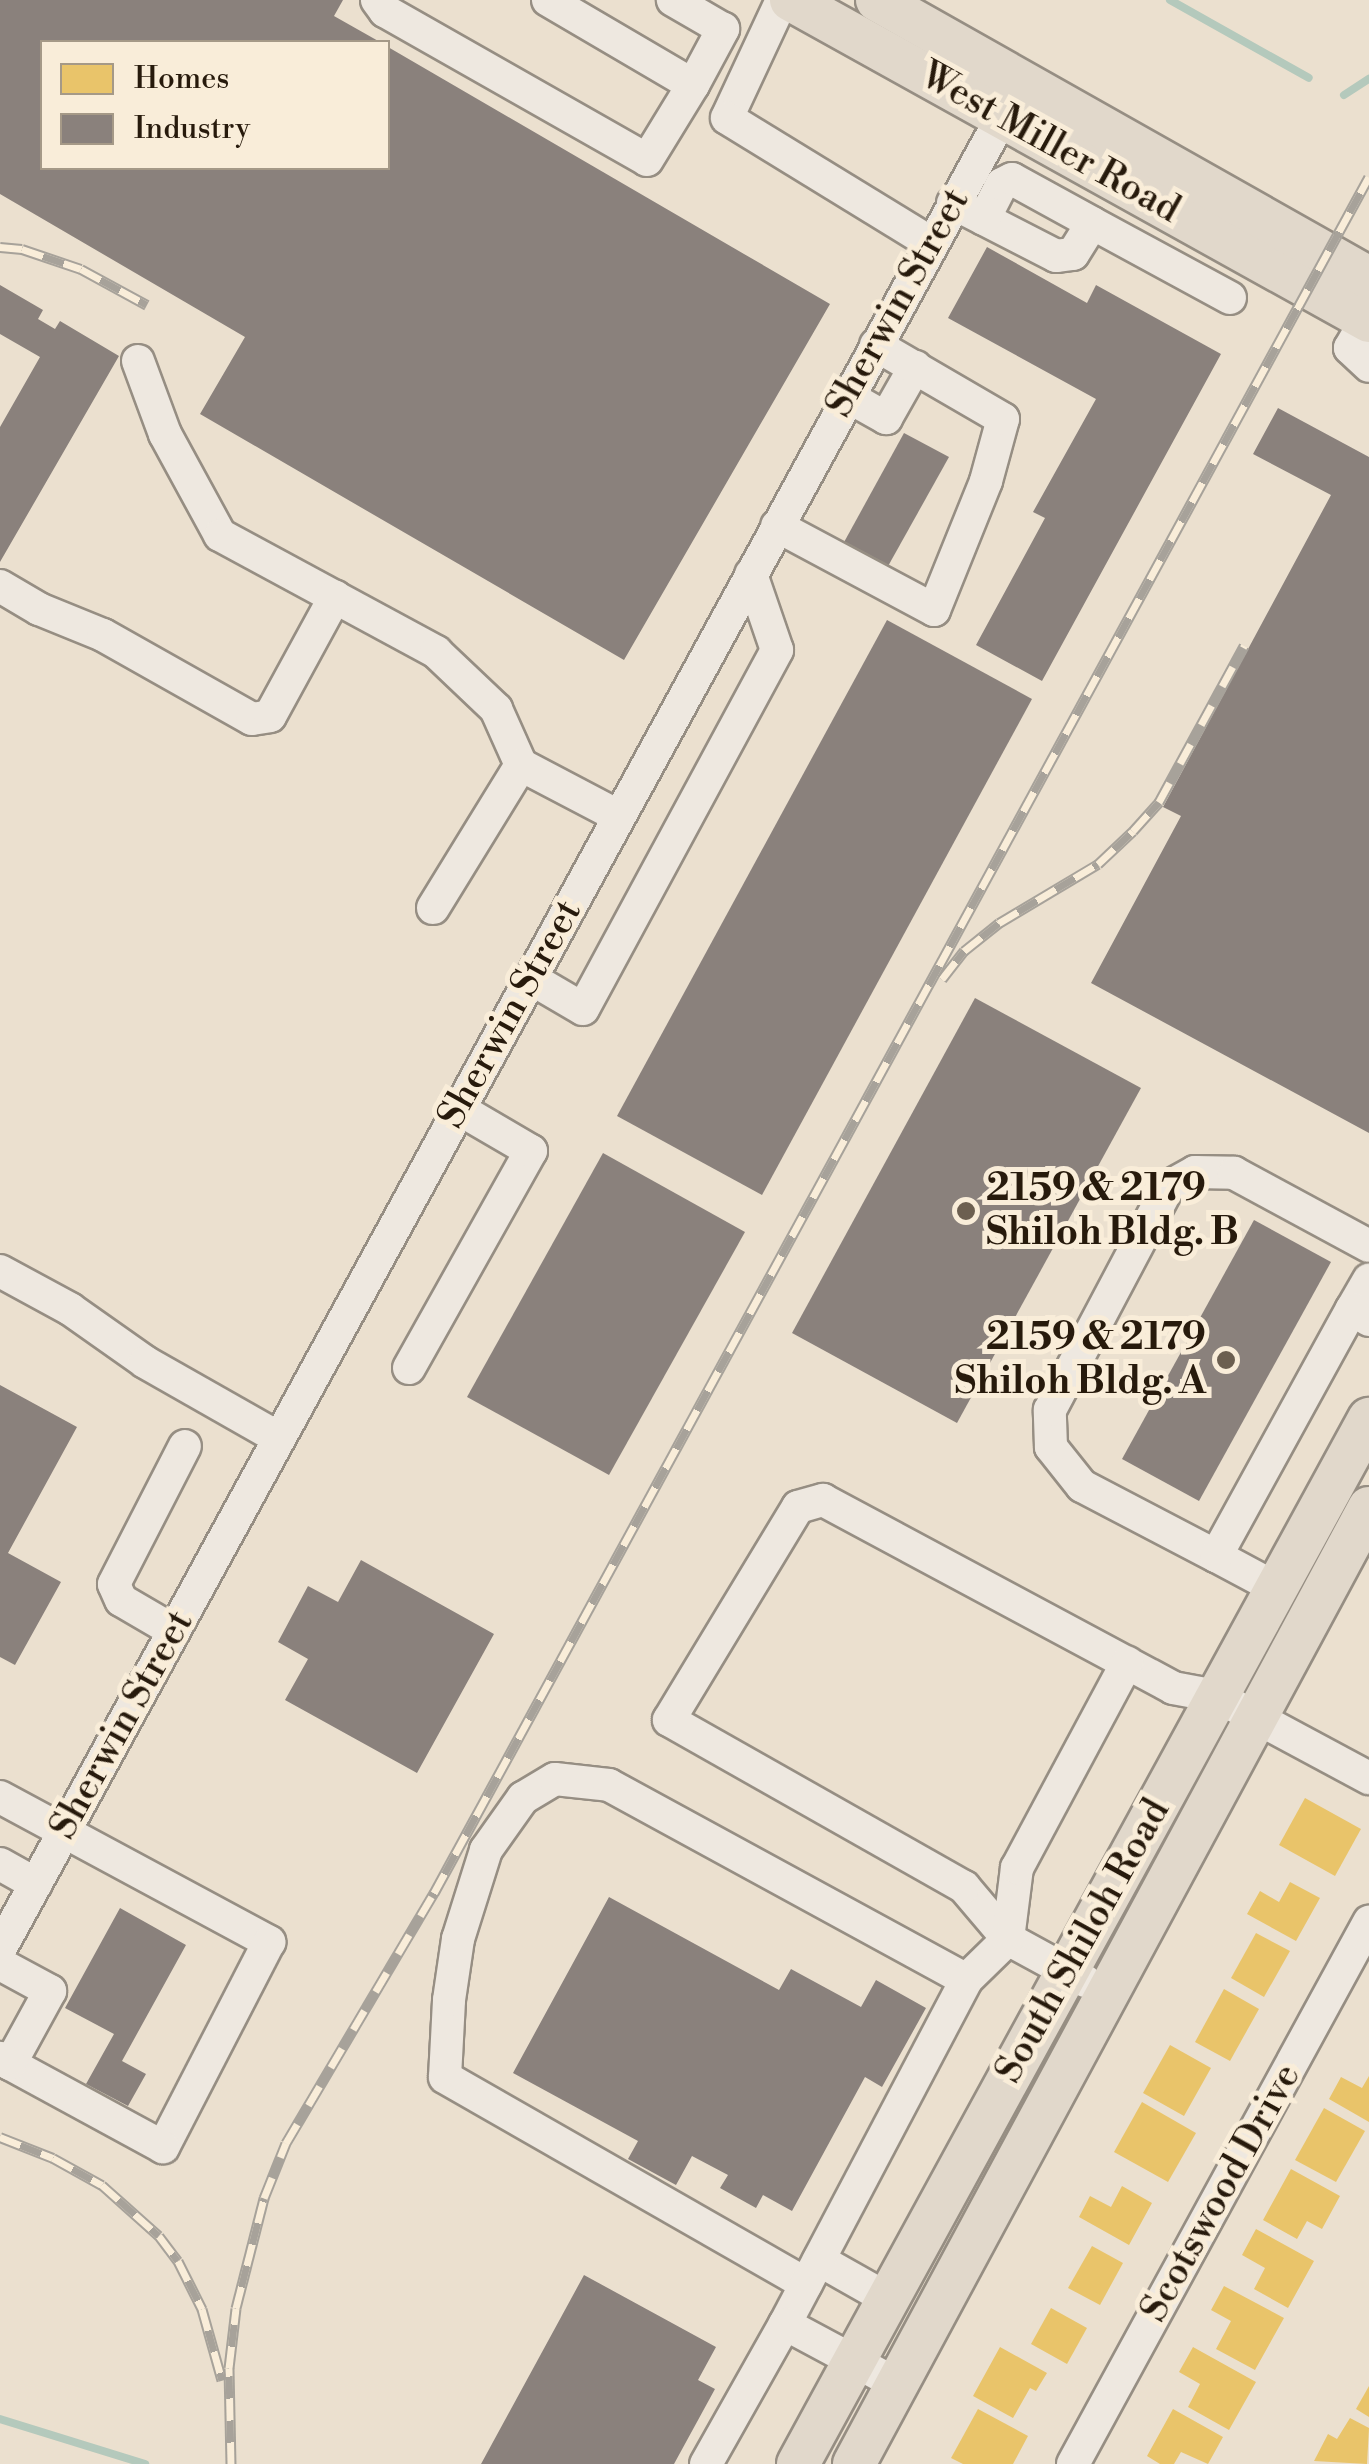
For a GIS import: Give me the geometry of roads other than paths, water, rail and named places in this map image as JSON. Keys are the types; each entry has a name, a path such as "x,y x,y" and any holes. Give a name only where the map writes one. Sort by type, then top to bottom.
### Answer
{"main road":[{"name":"West Miller Road","path":"791,0 1308,286 1366,300"},
{"name":"West Miller Road","path":"877,0 1026,82 1366,300"},
{"name":"South Shiloh Road","path":"798,2464 1369,1419"},
{"name":"South Shiloh Road","path":"854,2464 1369,1508"}],"street":[{"path":"377,0 385,11 646,160 724,29 673,0"},
{"path":"548,0 693,85"},
{"path":"782,0 727,118 931,243"},
{"name":"Sherwin Street","path":"0,1949 1000,116 1026,82"},
{"path":"984,218 1002,184 1012,178 1230,298"},
{"path":"953,203 1056,256 1073,254 1092,222"},
{"path":"1185,274 1208,230"},
{"path":"1366,300 1350,348 1369,366"},
{"path":"777,526 934,610 986,481 1004,418 876,345"},
{"path":"138,361 165,434 220,535 436,652 496,709 521,765 618,816"},
{"path":"848,396 886,418 914,367"},
{"path":"530,978 583,1009 777,650 750,574"},
{"path":"0,586 40,609 103,635 252,719 270,716 335,598"},
{"path":"433,908 521,765"},
{"path":"409,1368 531,1152 458,1109"},
{"path":"1276,1588 1082,1486 1051,1448 1050,1410 1168,1188 1195,1172 1234,1173 1369,1246"},
{"path":"0,1270 70,1309 145,1362 279,1438"},
{"path":"1216,1556 1360,1314 1369,1279"},
{"path":"174,1631 122,1600 114,1584 185,1446"},
{"path":"1108,1994 1008,1939 964,1888 670,1720 798,1507 811,1500 822,1500 1173,1688 1216,1696 1369,1778"},
{"path":"706,2464 786,2324 966,1980 1008,1939 1017,1868 1127,1663"},
{"path":"888,2299 813,2272 445,2076 449,2000 458,1939 486,1850 523,1798 555,1779 609,1785 966,1980"},
{"path":"0,1797 269,1942 163,2147 5,2061 50,1991 0,1964"},
{"path":"0,1864 36,1884"},
{"name":"Scotswood Drive","path":"1073,2464 1369,1922"},
{"path":"786,2324 897,2384"}],"waterway":[{"path":"1170,0 1309,78"},
{"path":"1344,95 1369,79"},
{"path":"0,2419 145,2464"}],"railway":[{"path":"231,2464 229,2368 236,2308 264,2198 286,2143 434,1893 1369,177"},
{"path":"0,247 22,249 81,269 147,305"},
{"path":"942,979 964,951 999,923 1098,864 1133,831 1159,802 1244,646"},
{"path":"0,2137 53,2158 102,2185 159,2236 178,2261 202,2309 222,2380"}],"place":[{"name":"2159 & 2179 Shiloh Bldg. B","path":"966,1211"},
{"name":"2159 & 2179 Shiloh Bldg. A","path":"1226,1360"}]}
